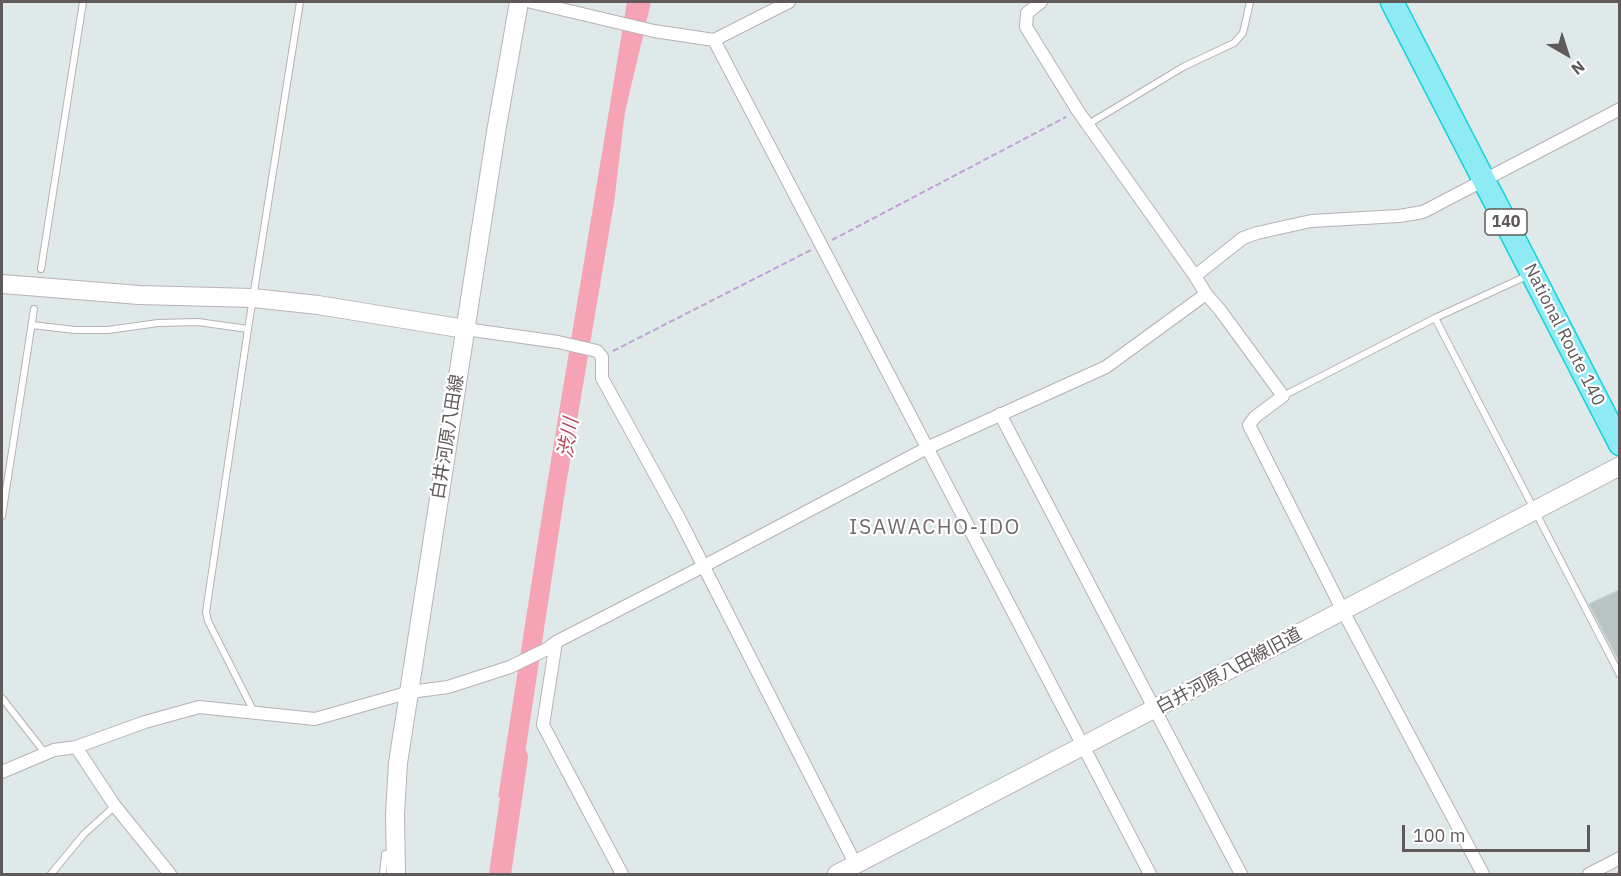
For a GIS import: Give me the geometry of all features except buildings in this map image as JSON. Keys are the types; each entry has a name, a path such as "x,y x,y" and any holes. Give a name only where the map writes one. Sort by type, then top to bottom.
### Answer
{"highway":[{"name":"National Route 140","path":"1392,2 1620,444"}],"street":[{"name":"白井河原八田線","path":"396,874 394,854 398,763 496,132 519,2"},
{"path":"531,2 654,31 714,40 789,2"},
{"path":"1041,2 1027,13 1026,27 1087,125 1206,294 1283,396 1255,417 1249,425 1483,874"},
{"path":"714,40 1150,874"},
{"path":"1195,276 1243,238 1257,233 1311,221 1410,215 1432,208 1620,108"},
{"path":"2,284 139,295 253,298 318,305 558,342 600,354 602,378 679,518 856,865"},
{"path":"2,772 54,750 76,747 145,722 200,707 315,719 410,692 448,687 510,667 928,447 1106,367 1206,294"},
{"path":"1000,414 1241,874"},
{"name":"白井河原八田線旧道","path":"837,874 1620,466"},
{"path":"551,646 543,725 622,874"},
{"path":"76,747 115,806 170,874"},
{"path":"1589,874 1620,858"}],"lane":[{"path":"41,269 83,2"},
{"path":"254,712 208,621 206,612 300,2"},
{"path":"1087,125 1183,67 1234,43 1243,33 1250,2"},
{"path":"1283,396 1435,318 1532,273"},
{"path":"2,516 34,309"},
{"path":"1435,318 1620,675"},
{"path":"32,325 75,330 108,330 158,323 198,322 248,329"},
{"path":"2,698 45,753"},
{"path":"51,874 84,834 115,806"},
{"path":"383,874 384,854 394,854"}],"path":[{"path":"600,354 822,245 1078,111"}],"water":[{"path":"627,2 651,2 625,112 614,203 566,485 521,780 498,798 543,509"}],"waterway":[{"name":"渋川","path":"500,874 517,757"}],"district":[{"name":"ISAWACHO-IDO","path":"935,528"}]}
